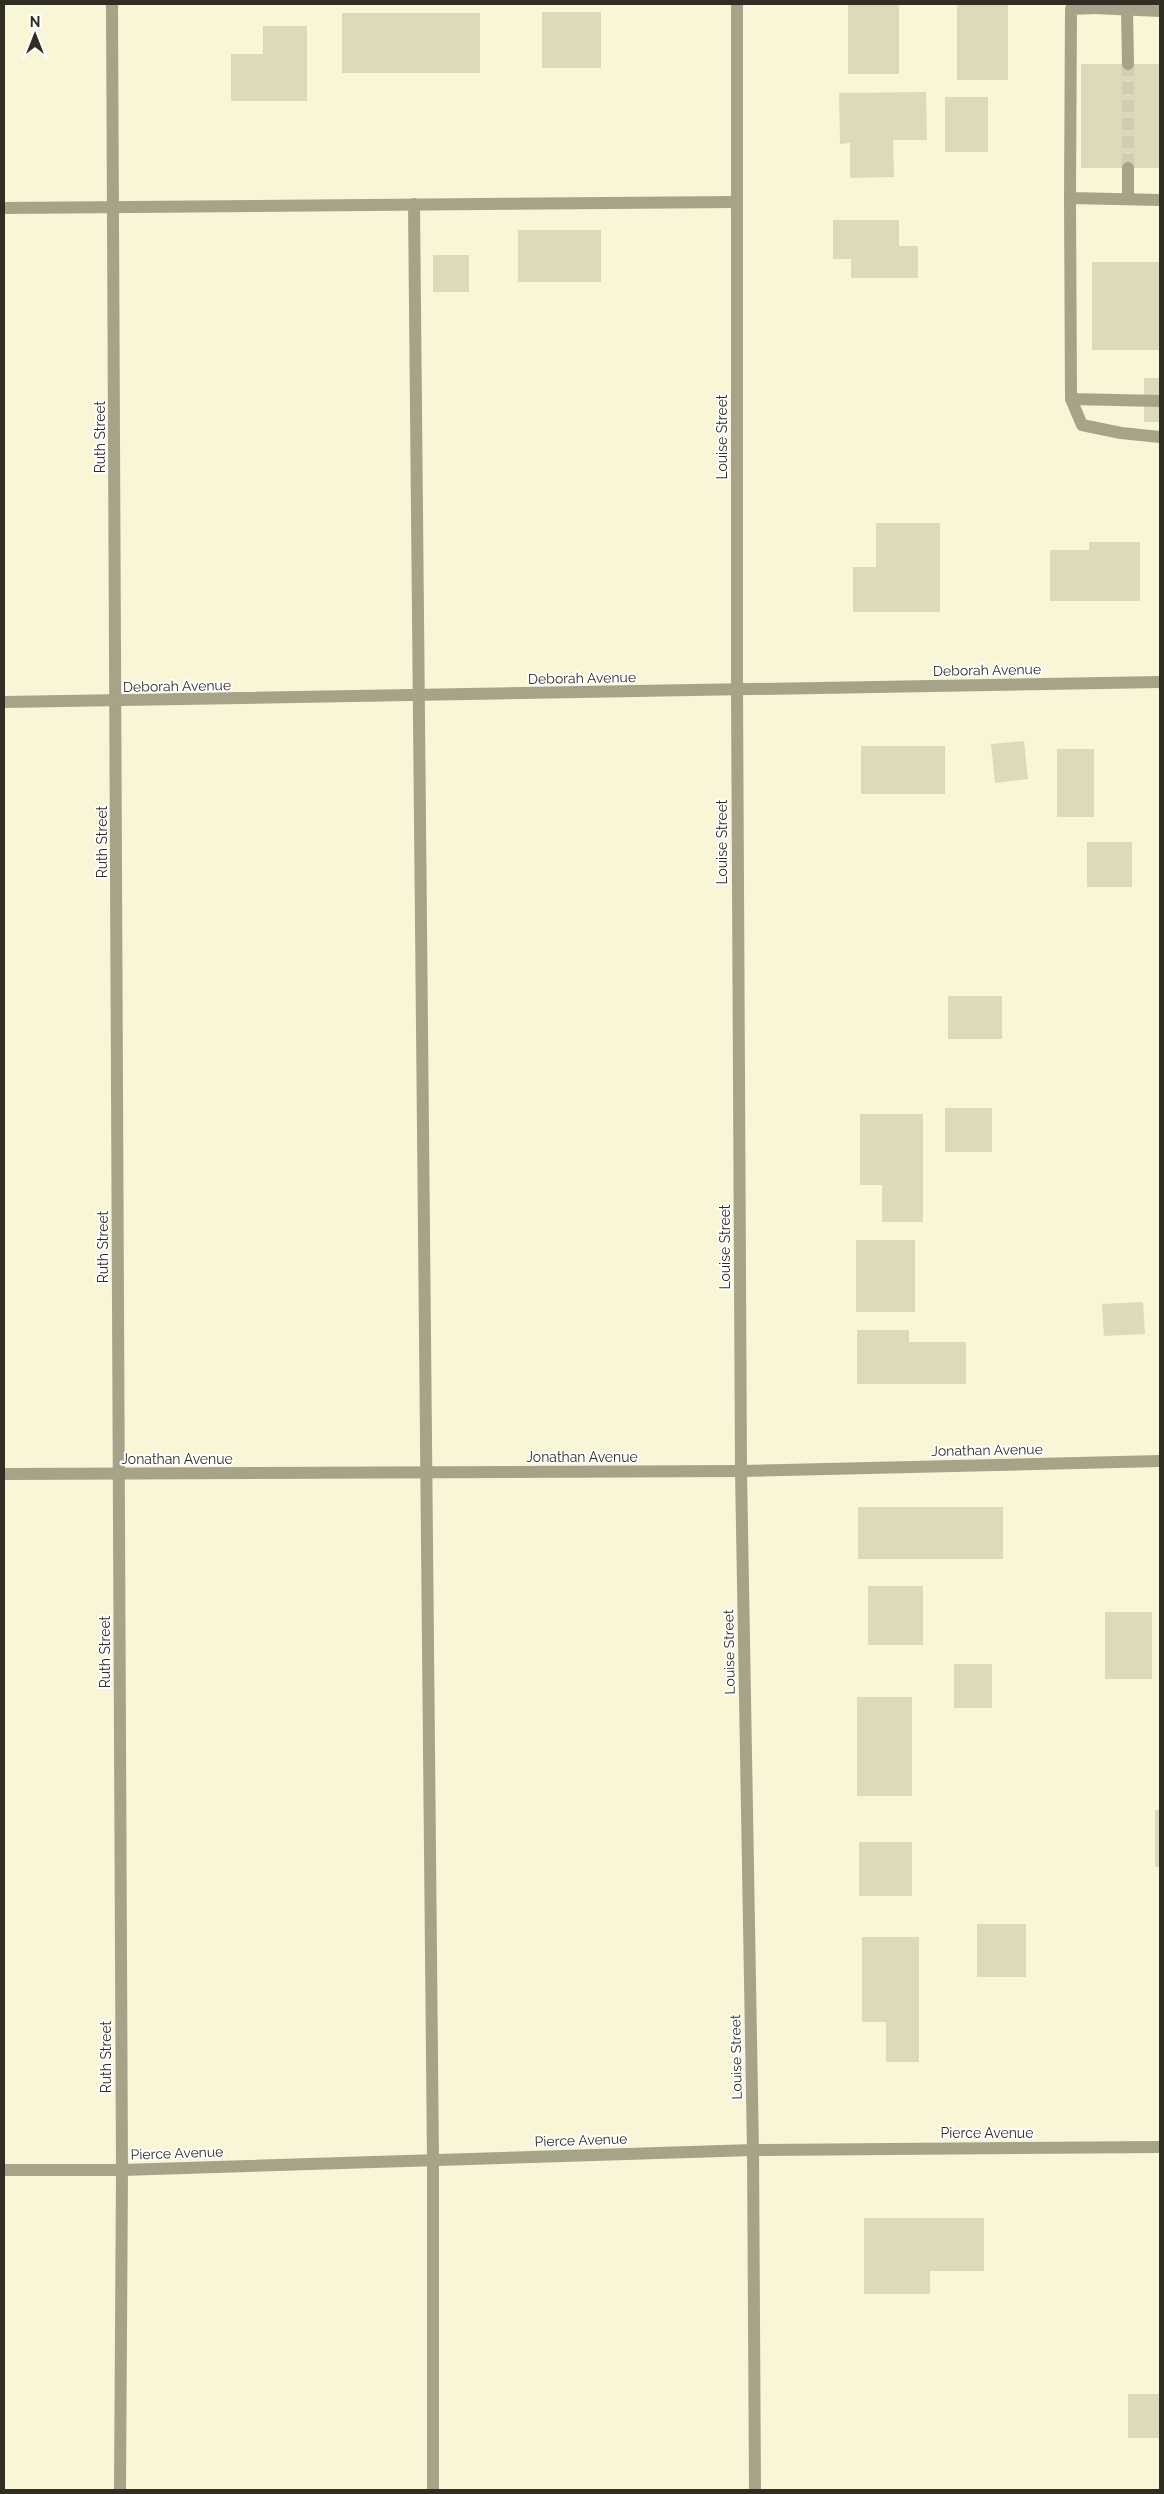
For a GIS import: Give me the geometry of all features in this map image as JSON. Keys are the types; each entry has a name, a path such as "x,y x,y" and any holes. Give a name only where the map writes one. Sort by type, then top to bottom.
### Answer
{"street":[{"name":"Ruth Street","path":"112,4 122,2170 120,2490"},
{"name":"Louise Street","path":"737,4 737,690 741,1471 753,2150 755,2490"},
{"path":"1160,11 1094,6 1071,9 1070,198 1071,399 1082,425 1121,433 1160,437"},
{"path":"1128,10 1128,64"},
{"path":"1128,168 1128,199"},
{"path":"1070,198 1160,200"},
{"path":"4,208 737,202"},
{"path":"414,204 433,2160 433,2490"},
{"path":"1071,399 1160,401"},
{"name":"Deborah Avenue","path":"4,702 116,702 1160,682"},
{"name":"Jonathan Avenue","path":"4,1474 741,1471 1160,1460"},
{"name":"Pierce Avenue","path":"4,2170 122,2170 753,2150 1160,2147"}],"building":[{"path":"848,4 899,4 899,74 848,74"},
{"path":"957,4 1008,4 1008,80 957,80"},
{"path":"542,12 601,12 601,68 542,68"},
{"path":"342,13 480,13 480,73 342,73"},
{"path":"263,26 307,26 307,101 231,101 231,54 263,54"},
{"path":"1081,64 1160,64 1160,168 1081,168"},
{"path":"926,92 927,140 893,140 894,177 850,178 850,143 840,144 839,93"},
{"path":"945,97 988,97 988,152 945,152"},
{"path":"833,220 899,220 899,246 918,246 918,278 851,278 851,259 833,259"},
{"path":"518,230 601,230 601,282 518,282"},
{"path":"433,255 469,255 469,292 433,292"},
{"path":"1092,262 1160,262 1160,350 1092,350"},
{"path":"1144,378 1160,378 1160,422 1144,422"},
{"path":"876,523 940,523 940,612 853,612 853,567 876,567"},
{"path":"1089,542 1140,542 1140,601 1050,601 1050,550 1089,550"},
{"path":"1024,741 1028,779 995,783 991,744"},
{"path":"861,746 945,746 945,794 861,794"},
{"path":"1057,749 1094,749 1094,817 1057,817"},
{"path":"1087,842 1132,842 1132,887 1087,887"},
{"path":"948,996 1002,996 1002,1039 948,1039"},
{"path":"945,1108 992,1108 992,1152 945,1152"},
{"path":"860,1114 923,1114 923,1222 882,1222 882,1185 860,1185"},
{"path":"856,1240 915,1240 915,1312 856,1312"},
{"path":"1143,1302 1145,1334 1104,1336 1102,1304"},
{"path":"857,1330 909,1330 909,1342 966,1342 966,1384 857,1384"},
{"path":"858,1507 1003,1507 1003,1559 858,1559"},
{"path":"868,1586 923,1586 923,1645 868,1645"},
{"path":"1105,1612 1152,1612 1152,1679 1105,1679"},
{"path":"954,1664 992,1664 992,1708 954,1708"},
{"path":"857,1697 912,1697 912,1796 857,1796"},
{"path":"1155,1810 1160,1810 1160,1867 1155,1867"},
{"path":"859,1842 912,1842 912,1896 859,1896"},
{"path":"977,1924 1026,1924 1026,1977 977,1977"},
{"path":"862,1937 919,1937 919,2062 886,2062 886,2022 862,2022"},
{"path":"864,2218 984,2218 984,2271 930,2271 930,2294 864,2294"},
{"path":"1128,2394 1160,2394 1160,2438 1128,2438"}],"tunnel":[{"path":"1128,64 1128,168"}]}
